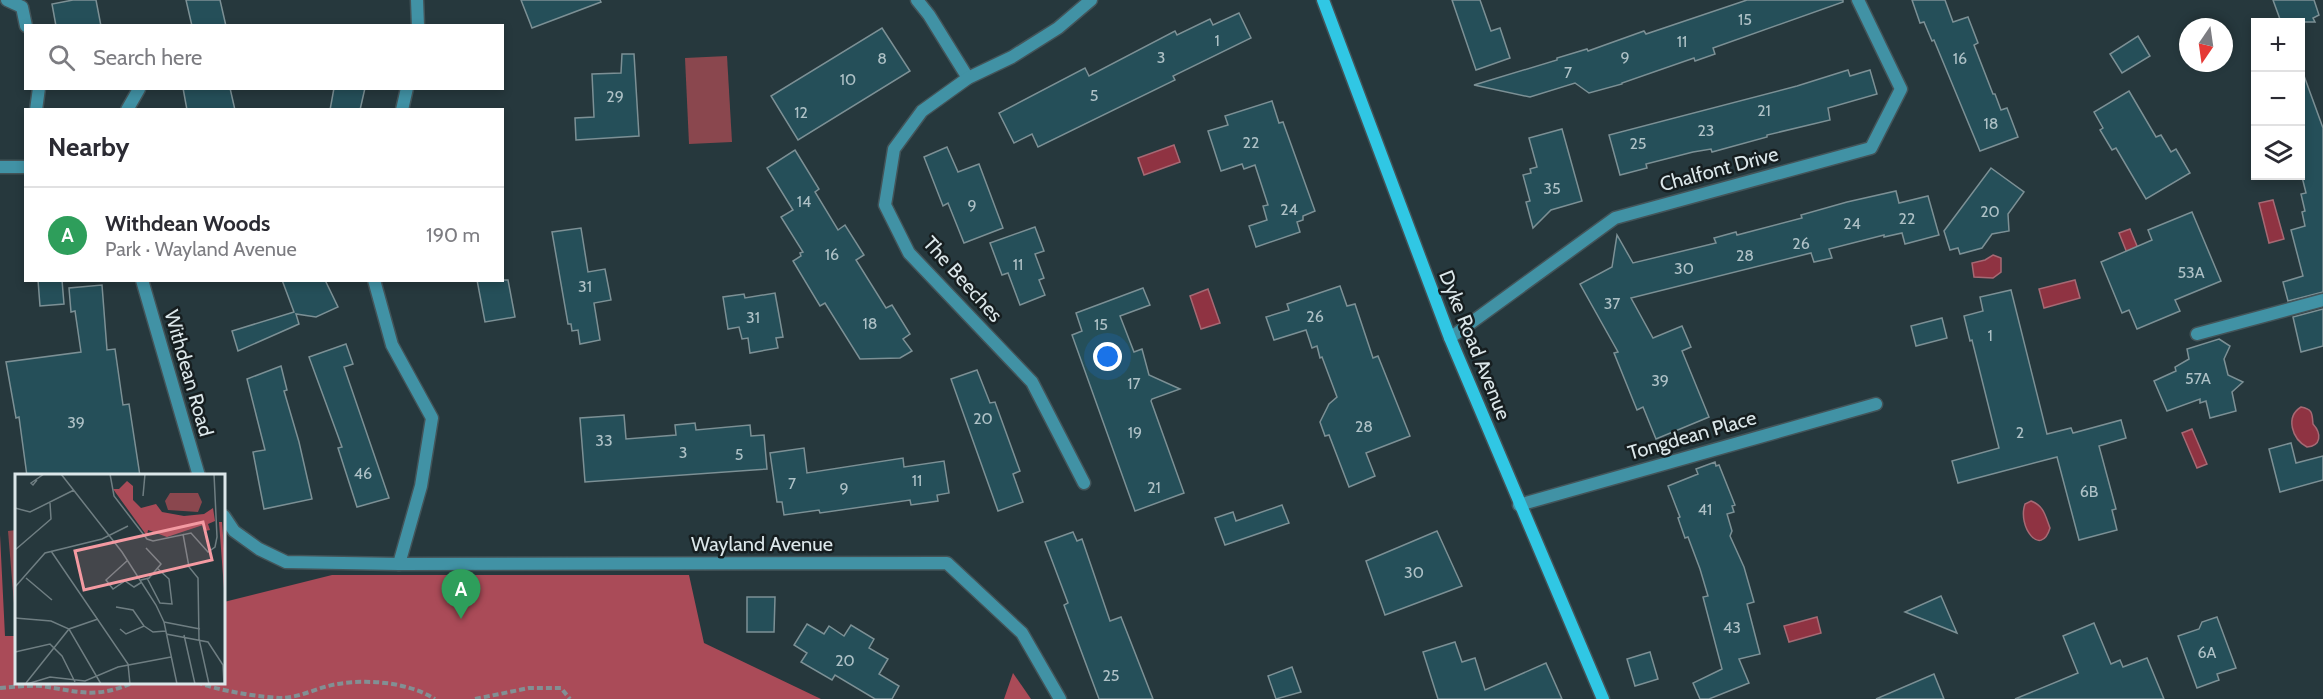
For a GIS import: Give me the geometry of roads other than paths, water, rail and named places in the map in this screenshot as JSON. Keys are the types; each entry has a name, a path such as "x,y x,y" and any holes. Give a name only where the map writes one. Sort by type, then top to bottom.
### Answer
{"street":[{"path":"7,0 22,7 26,24"},
{"path":"417,0 418,24"},
{"path":"917,0 929,15 968,78"},
{"name":"The Beeches","path":"1084,483 1032,382 909,253 885,205 894,149 922,111 968,78 1012,57 1058,28 1091,0"},
{"name":"Dyke Road Avenue","path":"1323,0 1450,338 1603,699"},
{"name":"Chalfont Drive","path":"1450,338 1615,218 1871,148 1901,89 1858,0"},
{"path":"36,108 39,90"},
{"path":"128,108 138,90"},
{"path":"402,108 407,90"},
{"path":"0,167 24,167"},
{"name":"Withdean Road","path":"143,282 198,474"},
{"path":"225,518 234,531 259,549 286,562 399,564 421,486 432,418 392,345 375,282"},
{"path":"2197,334 2323,300"},
{"name":"Tongdean Place","path":"1519,505 1876,404"},
{"name":"Wayland Avenue","path":"399,564 947,563 1022,633 1060,699"}],"place":[{"name":"Withdean Woods","path":"461,619"}]}
